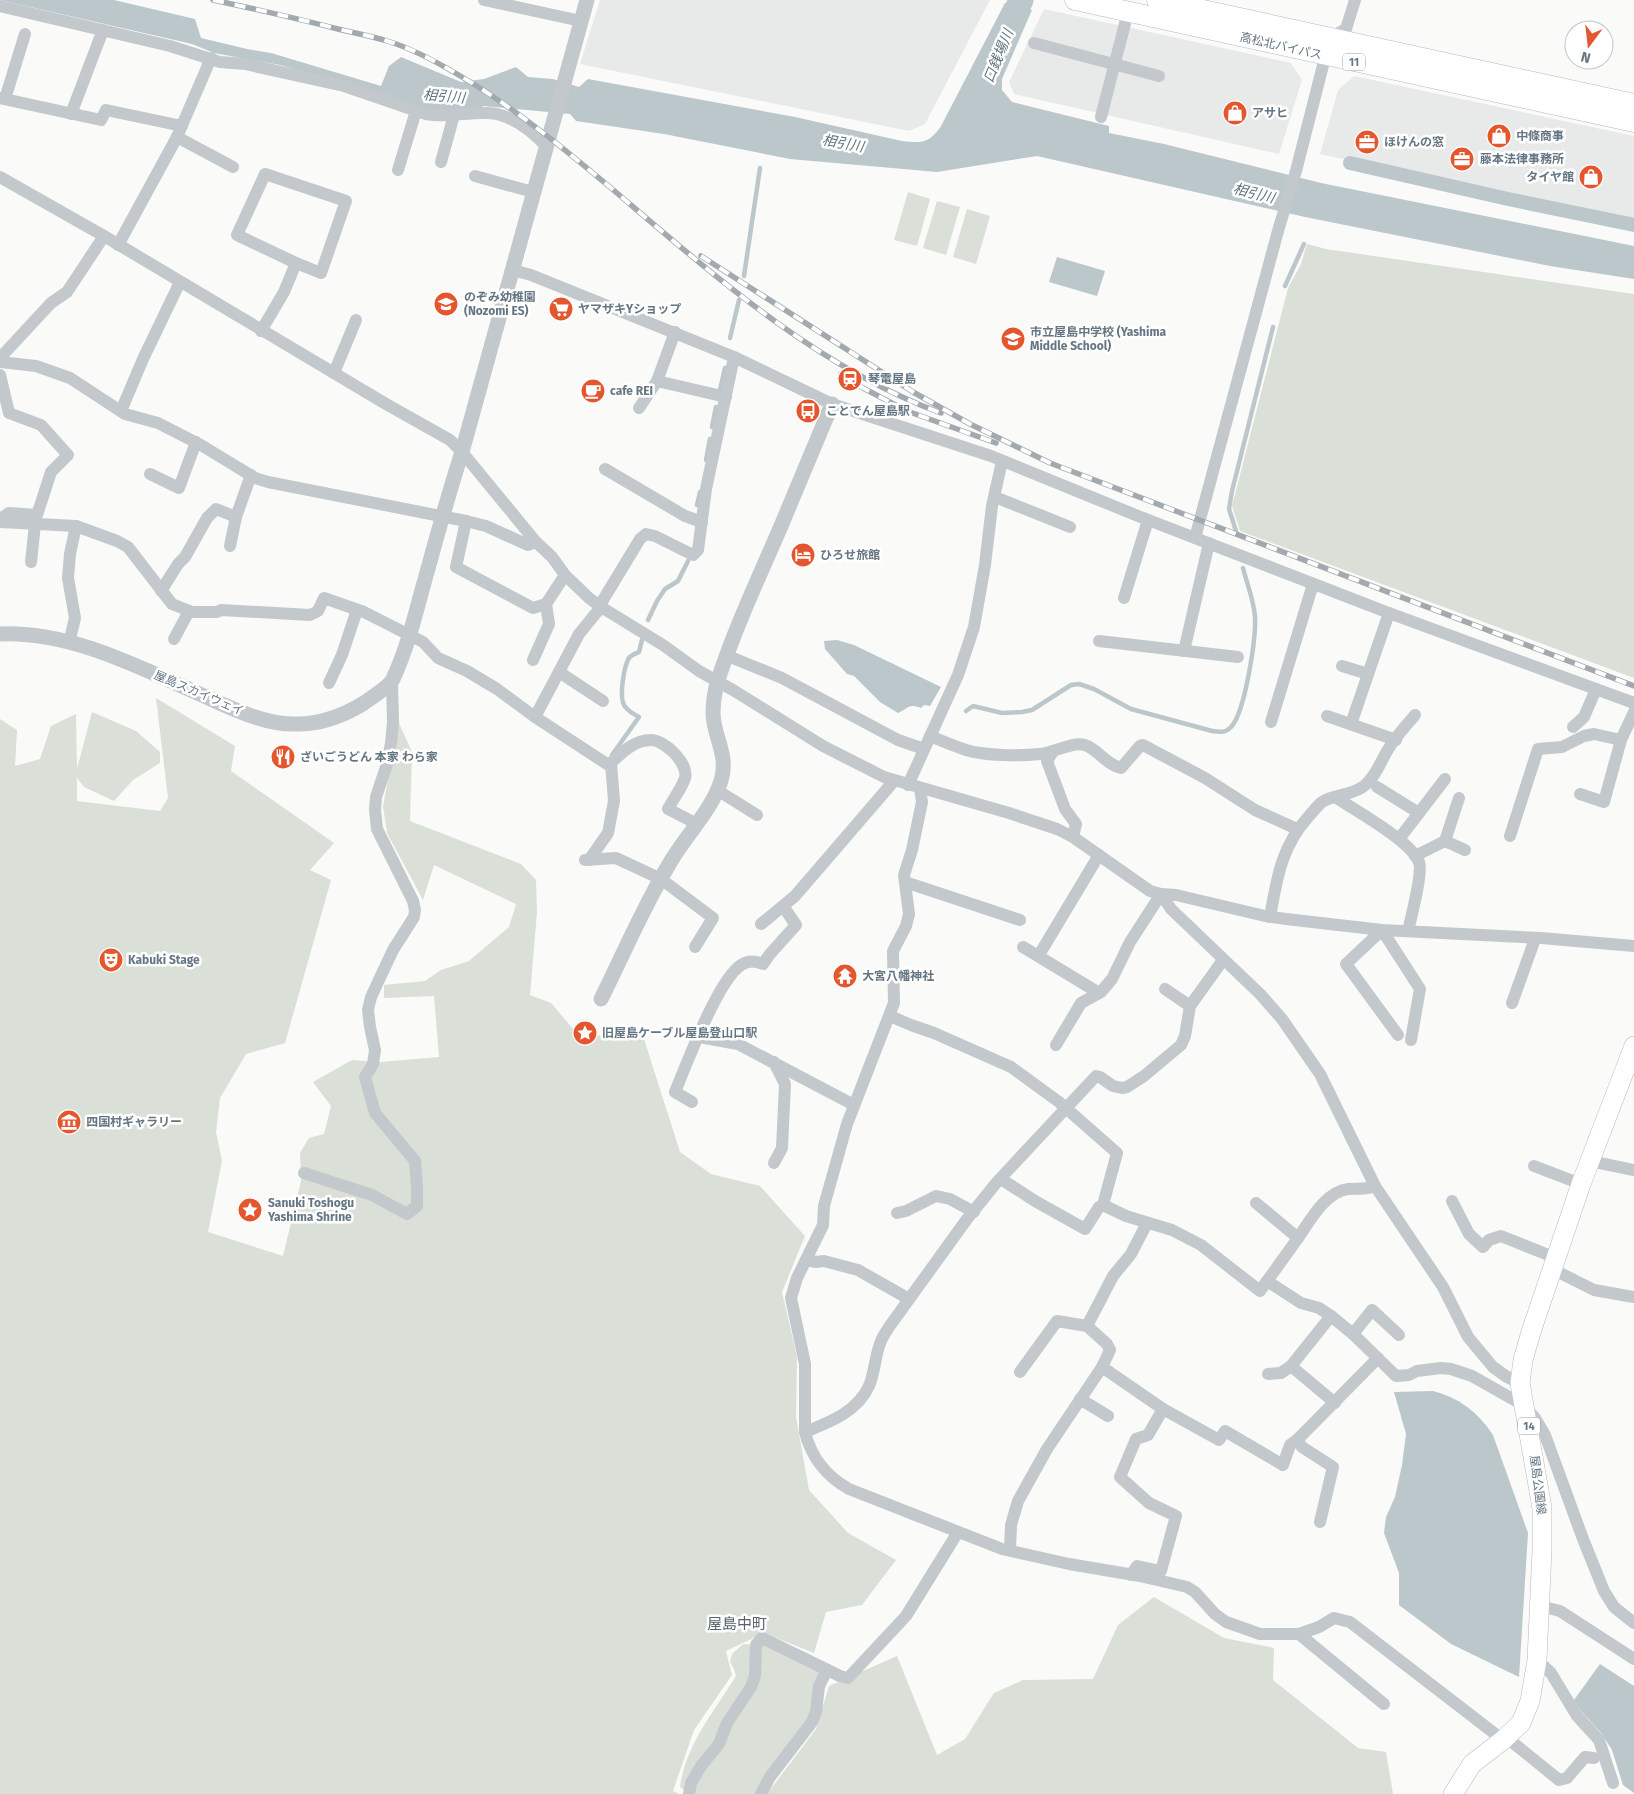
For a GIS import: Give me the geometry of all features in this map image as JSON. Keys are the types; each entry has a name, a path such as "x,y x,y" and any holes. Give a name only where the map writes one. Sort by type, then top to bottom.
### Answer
{"highway":[{"name":"高松北バイパス","path":"1075,0 1128,12 1634,104"},
{"name":"高松北バイパス","path":"1157,0 1328,47 1634,122"}],"main road":[{"name":"屋島公園線","path":"1453,1794 1472,1764 1521,1723 1530,1701 1537,1660 1542,1508 1526,1406 1520,1383 1531,1332 1581,1184 1629,1073 1634,1046"}],"street":[{"path":"484,0 581,21"},
{"path":"304,1173 372,1196 407,1214 417,1206 415,1161 375,1113 365,1077 373,1064 375,1050 368,1010 371,997 393,950 410,925 415,910 413,901 377,829 375,810 376,797 387,764 391,743 392,682 410,634 587,0"},
{"path":"1195,538 1296,171 1328,47 1346,29 1355,0"},
{"path":"0,6 170,46 220,62 253,66 344,86 416,111 439,116 488,113 502,115 526,128 547,148"},
{"path":"1101,118 1128,12"},
{"path":"71,114 103,30"},
{"path":"25,34 3,99 101,120 106,110 180,131 233,167"},
{"path":"1034,43 1160,76"},
{"path":"118,245 180,131 211,58"},
{"path":"398,170 416,111"},
{"path":"441,162 454,115"},
{"path":"265,174 346,201 321,273 296,263 237,235 265,174"},
{"path":"475,176 533,192"},
{"path":"0,177 104,236 261,331 450,440 565,575 601,607 823,746 884,778 1009,813 1073,837 1150,891 1161,894 1176,895 1270,917 1382,930 1634,946"},
{"path":"0,358 50,303 68,292 104,236"},
{"path":"261,331 284,292 296,263"},
{"path":"513,270 531,275 734,356 832,404 1002,461 1313,584 1634,703"},
{"path":"121,412 143,359 180,282"},
{"path":"334,373 356,320"},
{"path":"639,408 657,380 675,332"},
{"path":"535,717 579,634 601,607 603,600 640,539 646,534 655,536 693,555 698,550 706,489 734,356"},
{"path":"0,362 36,366 70,378 121,412 158,423 196,442 255,478 442,515 486,526 528,545 536,542"},
{"path":"0,375 9,412 41,425 68,455 51,472 37,515 9,513 0,520"},
{"path":"657,380 726,397"},
{"path":"602,1000 661,878 697,824 721,780 722,751 713,714 717,681 745,608 832,404"},
{"path":"150,474 179,488 196,442"},
{"path":"1002,461 992,506 981,595 974,627 958,675 924,749 914,786 922,802 912,850 904,875 908,914 906,926 893,951 894,1003 854,1105 824,1206 823,1225 797,1278 792,1298 805,1364 805,1432 807,1442 825,1472 836,1482 849,1489 1002,1549 1187,1587 1195,1592 1215,1614 1226,1622 1242,1629 1260,1634 1299,1634 1319,1627 1334,1618 1350,1622 1559,1780 1567,1778 1586,1757 1594,1758"},
{"path":"605,469 685,516 702,522"},
{"path":"230,546 236,518 251,475"},
{"path":"995,497 1070,527"},
{"path":"161,591 178,564 185,557 207,518 216,509 236,518"},
{"path":"0,520 76,526 117,541 128,548 172,604 189,611 206,613 221,610 310,615 318,611 324,598 357,610 410,634 423,642 438,658 467,671 497,689 535,717 610,766"},
{"path":"1124,598 1148,520"},
{"path":"466,521 456,567 533,608 546,604 565,575"},
{"path":"31,562 35,524"},
{"path":"69,642 75,618 68,578 70,554 76,526"},
{"path":"1184,651 1209,544"},
{"path":"1271,722 1313,584"},
{"path":"533,660 549,624 546,604"},
{"path":"329,683 342,655 357,610"},
{"path":"174,639 189,611"},
{"path":"1351,724 1389,613"},
{"name":"屋島スカイウェイ","path":"0,634 40,636 69,642 108,654 229,707 268,721 292,724 316,723 349,712 392,682"},
{"path":"1099,641 1238,657"},
{"path":"728,656 782,678 898,740 924,749"},
{"path":"1342,666 1368,674"},
{"path":"559,672 603,701"},
{"path":"1574,727 1584,717 1596,689"},
{"path":"1580,794 1604,802 1621,740 1634,712"},
{"path":"1270,917 1276,878 1285,850 1297,829 1321,803 1335,797 1354,793 1366,785 1415,715"},
{"path":"1327,716 1396,740"},
{"path":"1510,836 1538,749 1562,747 1584,736 1594,734 1621,740"},
{"path":"930,736 983,754 1038,755 1052,753 1070,746 1084,745 1111,766 1121,768 1143,745 1205,778 1256,810 1297,829"},
{"path":"695,947 713,918 661,878 616,858 586,860 608,833 610,826 614,801 610,766 631,745 652,740 661,743 676,754 686,768 686,777 668,809 697,824"},
{"path":"1052,753 1047,761 1065,809 1076,824 1073,837"},
{"path":"1399,839 1445,779"},
{"path":"761,924 795,896 894,780"},
{"path":"1377,787 1419,813"},
{"path":"717,790 757,815"},
{"path":"1335,797 1399,839 1411,850 1420,863 1408,931"},
{"path":"1415,856 1445,841 1460,798"},
{"path":"1445,841 1465,850"},
{"path":"1042,950 1099,855"},
{"path":"905,882 1020,920"},
{"path":"1161,894 1170,909 1260,994 1282,1019 1314,1066 1375,1186 1443,1287 1468,1337 1493,1367 1520,1383"},
{"path":"1056,1045 1081,1004 1099,994 1112,979 1130,942 1155,900 1161,894"},
{"path":"692,1102 675,1092 699,1036 734,970 754,960 763,964 796,925 783,906"},
{"path":"1382,930 1346,964 1398,1035"},
{"path":"1382,930 1420,989 1411,1040"},
{"path":"1512,1003 1535,939"},
{"path":"1023,947 1099,994"},
{"path":"805,1432 833,1420 852,1408 860,1400 869,1385 881,1342 909,1299 967,1219 1022,1154 1096,1076 1113,1086 1122,1088 1144,1076 1181,1045 1185,1036 1190,1006 1223,960"},
{"path":"1165,989 1190,1006"},
{"path":"890,1016 1011,1067 1066,1108 1117,1153 1103,1205 1099,1207 1085,1229 1035,1201 1001,1178"},
{"path":"699,1036 738,1044 854,1105"},
{"path":"774,1062 785,1084 782,1148 774,1163"},
{"path":"1590,1160 1634,1170"},
{"path":"1534,1166 1581,1184"},
{"path":"1103,1205 1147,1224 1172,1230 1201,1245 1260,1291 1315,1214 1327,1201 1338,1192 1348,1189 1367,1189 1375,1186"},
{"path":"898,1212 906,1211 936,1196 950,1199 974,1212"},
{"path":"1452,1201 1469,1234 1483,1247 1489,1240 1501,1236 1554,1264 1594,1290 1634,1296"},
{"path":"1256,1204 1298,1238"},
{"path":"1087,1326 1112,1276 1130,1254 1147,1224"},
{"path":"806,1260 824,1261 858,1270 909,1299"},
{"path":"1267,1281 1301,1303 1319,1308 1331,1316 1353,1334 1396,1376 1441,1368 1450,1369 1472,1376 1526,1406 1545,1435 1604,1591 1614,1607 1634,1623"},
{"path":"1353,1334 1372,1310 1399,1335"},
{"path":"1268,1374 1281,1373 1291,1366 1331,1316"},
{"path":"1010,1550 1012,1525 1018,1501 1047,1449 1102,1367 1110,1350 1107,1344 1087,1326 1057,1321 1020,1372"},
{"path":"1102,1367 1163,1409 1219,1440 1225,1431 1283,1465 1290,1445 1335,1403 1378,1358"},
{"path":"1291,1366 1335,1403"},
{"path":"1080,1398 1108,1416"},
{"path":"1131,1575 1137,1566 1161,1571 1176,1516 1149,1503 1120,1476 1136,1439 1148,1435 1163,1409"},
{"path":"1297,1440 1302,1447 1333,1467 1320,1522"},
{"path":"689,1794 691,1783 701,1766 719,1744 727,1723 751,1687 755,1676 756,1644 762,1638 827,1670 848,1678 906,1616 958,1532"},
{"path":"1540,1606 1560,1611 1634,1659"},
{"path":"1299,1634 1384,1704"},
{"path":"1537,1660 1551,1673 1577,1716 1599,1740 1613,1783"},
{"path":"761,1794 770,1777 812,1722 816,1712 819,1686 827,1670"}],"shaded area":[{"path":"600,0 990,0 925,124 909,131 580,64"},
{"path":"1044,9 1291,63 1302,80 1279,154 1014,94 1009,82"},
{"path":"1354,76 1634,136 1634,220 1320,154 1338,90"},
{"path":"908,192 930,199 917,246 894,240"},
{"path":"937,201 960,207 946,255 923,248"},
{"path":"967,209 990,216 976,264 953,257"},
{"path":"1307,244 1326,249 1634,294 1634,678 1240,531 1232,506 1288,288 1301,264"},
{"path":"156,698 235,746 231,771 334,843 310,870 331,880 285,1043 246,1054 220,1098 216,1132 222,1161 208,1232 283,1256 301,1181 300,1153 309,1138 324,1134 331,1106 313,1082 352,1060 380,1062 439,1057 434,996 384,998 384,985 425,981 441,970 469,961 509,927 516,904 434,865 423,900 387,833 383,806 399,723 412,752 410,821 521,864 536,880 537,912 530,995 551,1003 574,1030 601,1036 643,1036 680,1152 711,1174 760,1186 805,1236 782,1292 797,1357 796,1417 809,1490 848,1533 896,1560 862,1605 826,1612 814,1653 764,1633 726,1651 732,1675 694,1730 673,1791 679,1794 0,1794 0,719 17,730 15,766 40,759 51,726 76,714 77,769 92,712 136,731 160,752 160,763 133,780 114,801 84,787 77,778 77,801 160,811 168,798"},
{"path":"1154,1597 1224,1638 1274,1648 1273,1680 1358,1748 1386,1752 1393,1794 767,1794 816,1729 829,1686 897,1656 937,1755 965,1739 994,1693 1023,1680 1093,1679 1118,1625"},
{"path":"743,1644 763,1645 823,1672 813,1712 761,1794 689,1794 680,1787 688,1757 702,1729 736,1676 730,1662 732,1654"}],"water":[{"name":"相引川","path":"0,0 114,0 195,19 201,38 271,53 381,86 389,66 401,57 461,82 484,79 516,67 528,77 553,79 579,87 588,79 795,117 902,141 915,142 928,140 940,128 1005,3 1032,10 1002,79 1002,90 1012,102 1109,126 1109,133 1164,144 1321,183 1634,246 1634,279 1550,266 1305,217 1037,156 937,172 790,159 664,134 576,121 570,114 483,106 481,111 437,113 362,88 280,65 214,53 192,44"},
{"path":"1057,257 1105,271 1097,296 1049,282"},
{"path":"837,640 854,645 941,687 930,706 924,705 921,708 910,706 898,713 880,702 854,676 847,674 825,649 824,641"},
{"path":"1433,1391 1459,1401 1481,1419 1493,1435 1528,1533 1519,1677 1451,1644 1399,1605 1399,1573 1384,1533 1386,1517 1395,1497 1406,1434 1394,1392"},
{"path":"1600,1664 1634,1686 1634,1793 1623,1785 1612,1750 1602,1734 1581,1711 1574,1700"}],"waterway":[{"name":"口銭場川","path":"1004,38 1021,0"},
{"path":"1350,163 1634,225"},
{"path":"744,276 760,168"},
{"path":"1285,286 1304,244"},
{"path":"730,338 739,300"},
{"path":"1236,531 1229,509 1232,491 1273,327"},
{"path":"720,390 725,368"},
{"path":"712,427 716,407"},
{"path":"706,460 710,439"},
{"path":"697,505 700,492"},
{"path":"648,620 665,589 678,581 688,561"},
{"path":"966,711 973,706 1002,713 1032,710 1071,685 1079,684 1094,689 1131,709 1212,731 1226,731 1235,720 1245,693 1254,641 1255,617 1243,568"},
{"path":"612,755 639,717 629,711 624,705 622,688 627,662 631,656 639,652 642,640"}],"railway":[{"path":"213,0 381,39 414,51 449,69 477,86 536,128 726,284 808,344 895,394 941,413"},
{"path":"701,256 913,392 970,424 1050,463 1634,686"},
{"path":"841,374 907,411 996,443"}],"place":[{"name":"アサヒ","path":"1235,113"},
{"name":"中條商事","path":"1499,136"},
{"name":"ほけんの窓","path":"1367,142"},
{"name":"藤本法律事務所","path":"1462,159"},
{"name":"タイヤ館","path":"1591,177"},
{"name":"のぞみ幼稚園 (Nozomi ES)","path":"446,304"},
{"name":"ヤマザキYショップ","path":"561,309"},
{"name":"市立屋島中学校 (Yashima Middle School)","path":"1013,339"},
{"name":"琴電屋島","path":"850,379"},
{"name":"cafe REI","path":"593,391"},
{"name":"ことでん屋島駅","path":"808,411"},
{"name":"ひろせ旅館","path":"803,555"},
{"name":"ざいごうどん 本家 わら家","path":"283,757"},
{"name":"Kabuki Stage","path":"111,960"},
{"name":"大宮八幡神社","path":"845,976"},
{"name":"旧屋島ケーブル屋島登山口駅","path":"585,1033"},
{"name":"四国村ギャラリー","path":"69,1122"},
{"name":"Sanuki Toshogu Yashima Shrine","path":"250,1210"}],"district":[{"name":"屋島中町","path":"737,1624"}]}
